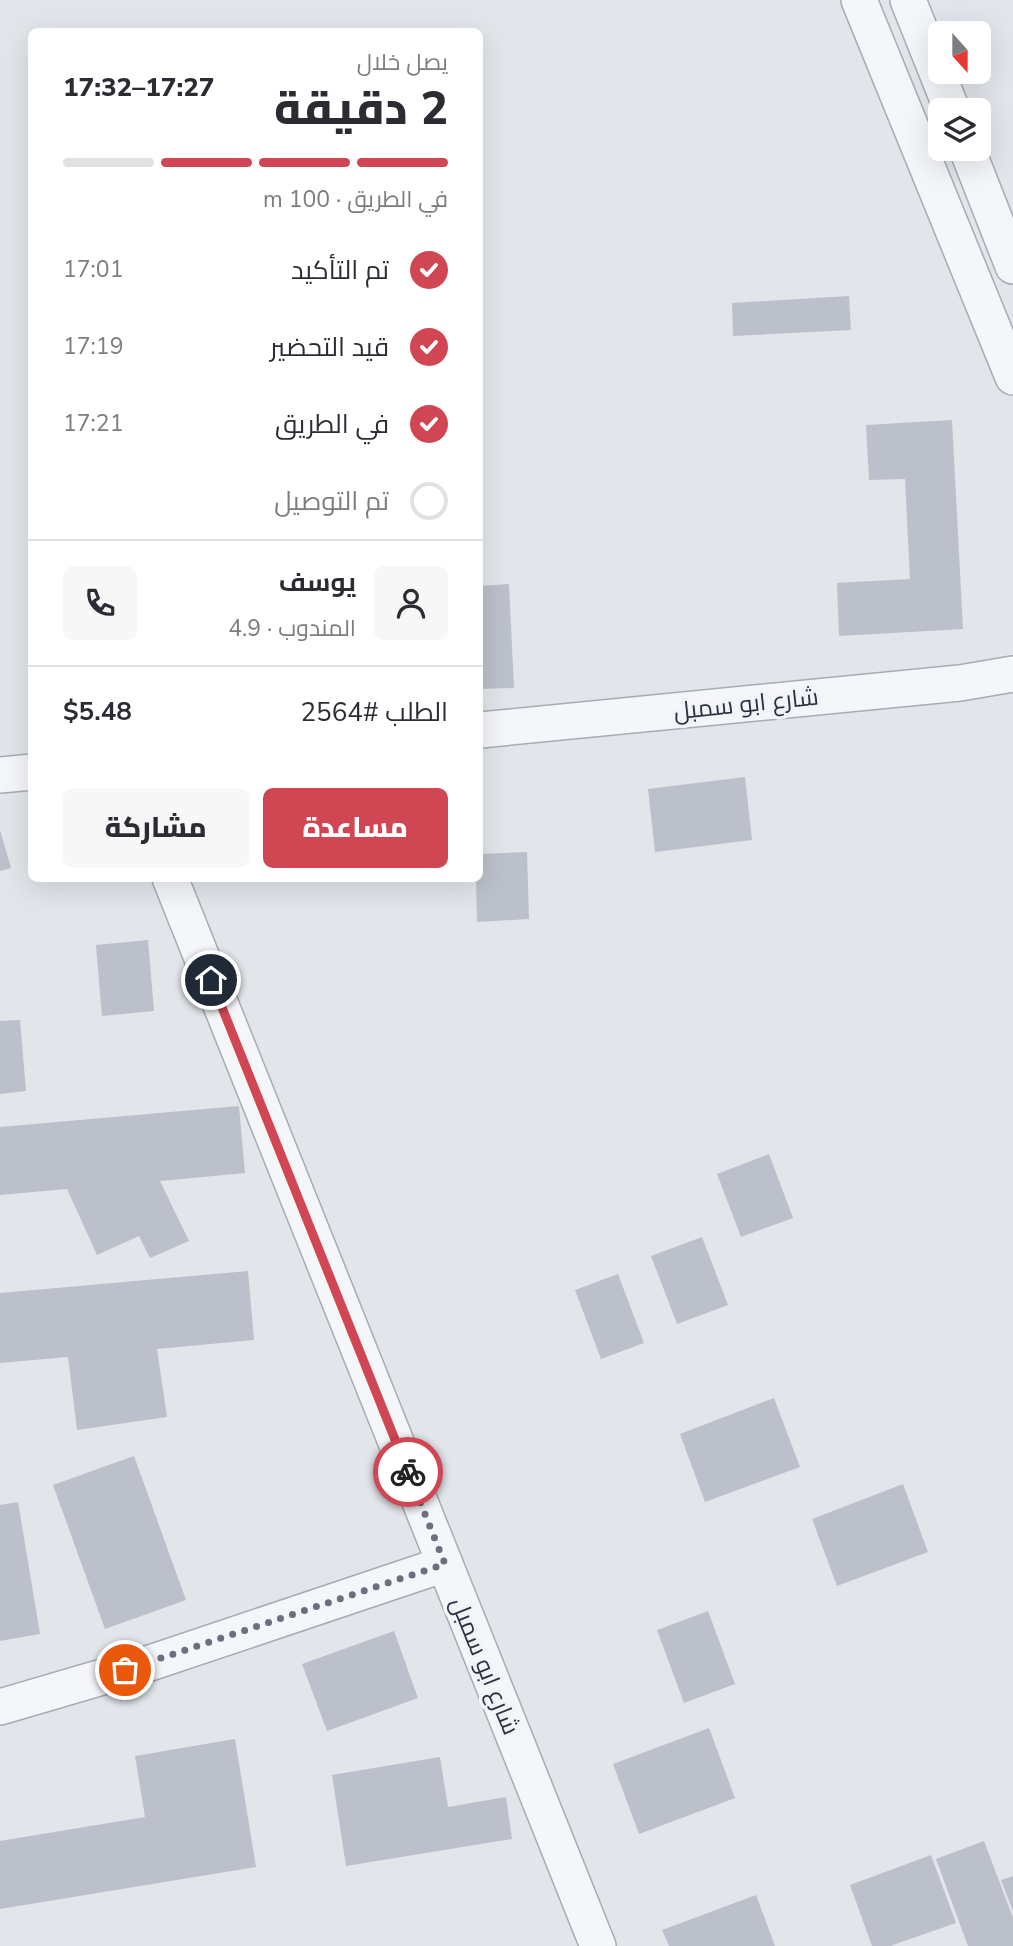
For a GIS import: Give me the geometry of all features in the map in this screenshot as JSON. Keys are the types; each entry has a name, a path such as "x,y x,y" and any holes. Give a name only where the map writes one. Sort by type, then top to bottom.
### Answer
{"street":[{"path":"859,0 1013,377"},
{"path":"908,0 947,98"},
{"path":"972,161 1013,266"},
{"name":"شارع ابو سمبل","path":"483,730 960,683 1013,674"},
{"path":"0,775 28,772"},
{"name":"شارع ابو سمبل","path":"172,882 598,1946"},
{"path":"0,1707 150,1663 445,1564"}],"building":[{"path":"849,296 851,330 733,336 732,303"},
{"path":"952,420 963,629 839,636 837,583 910,579 905,479 869,480 866,425"},
{"path":"509,584 514,688 483,689 483,586"},
{"path":"745,777 752,840 655,852 648,789"},
{"path":"0,830 11,868 0,871"},
{"path":"527,852 529,919 477,922 476,882 483,882 483,854"},
{"path":"148,940 154,1011 102,1016 96,945"},
{"path":"20,1020 26,1091 0,1094 0,1021"},
{"path":"239,1106 245,1173 160,1181 189,1241 150,1258 139,1236 97,1255 67,1189 0,1195 0,1127"},
{"path":"769,1154 793,1218 741,1237 717,1174"},
{"path":"702,1237 728,1305 677,1324 651,1256"},
{"path":"248,1271 254,1340 157,1349 167,1417 77,1430 68,1357 0,1363 0,1293"},
{"path":"618,1274 644,1343 601,1359 575,1290"},
{"path":"774,1398 800,1467 705,1502 680,1434"},
{"path":"134,1456 186,1600 105,1629 53,1485"},
{"path":"903,1484 928,1552 837,1586 812,1519"},
{"path":"18,1502 40,1634 0,1641 0,1505"},
{"path":"708,1611 735,1684 684,1703 657,1630"},
{"path":"394,1631 418,1698 327,1731 302,1664"},
{"path":"709,1728 735,1798 639,1834 613,1764"},
{"path":"235,1739 256,1867 0,1909 0,1841 145,1817 135,1756"},
{"path":"440,1757 448,1807 506,1797 512,1839 346,1866 332,1775"},
{"path":"984,1841 1013,1918 1013,1946 968,1946 936,1859"},
{"path":"931,1855 956,1923 890,1946 872,1946 850,1885"},
{"path":"1013,1876 1013,1911 1001,1880"},
{"path":"756,1895 775,1946 669,1946 662,1930"}],"way so far":[{"path":"125,1670 445,1564 408,1472"}],"route":[{"path":"211,980 408,1472"}]}
